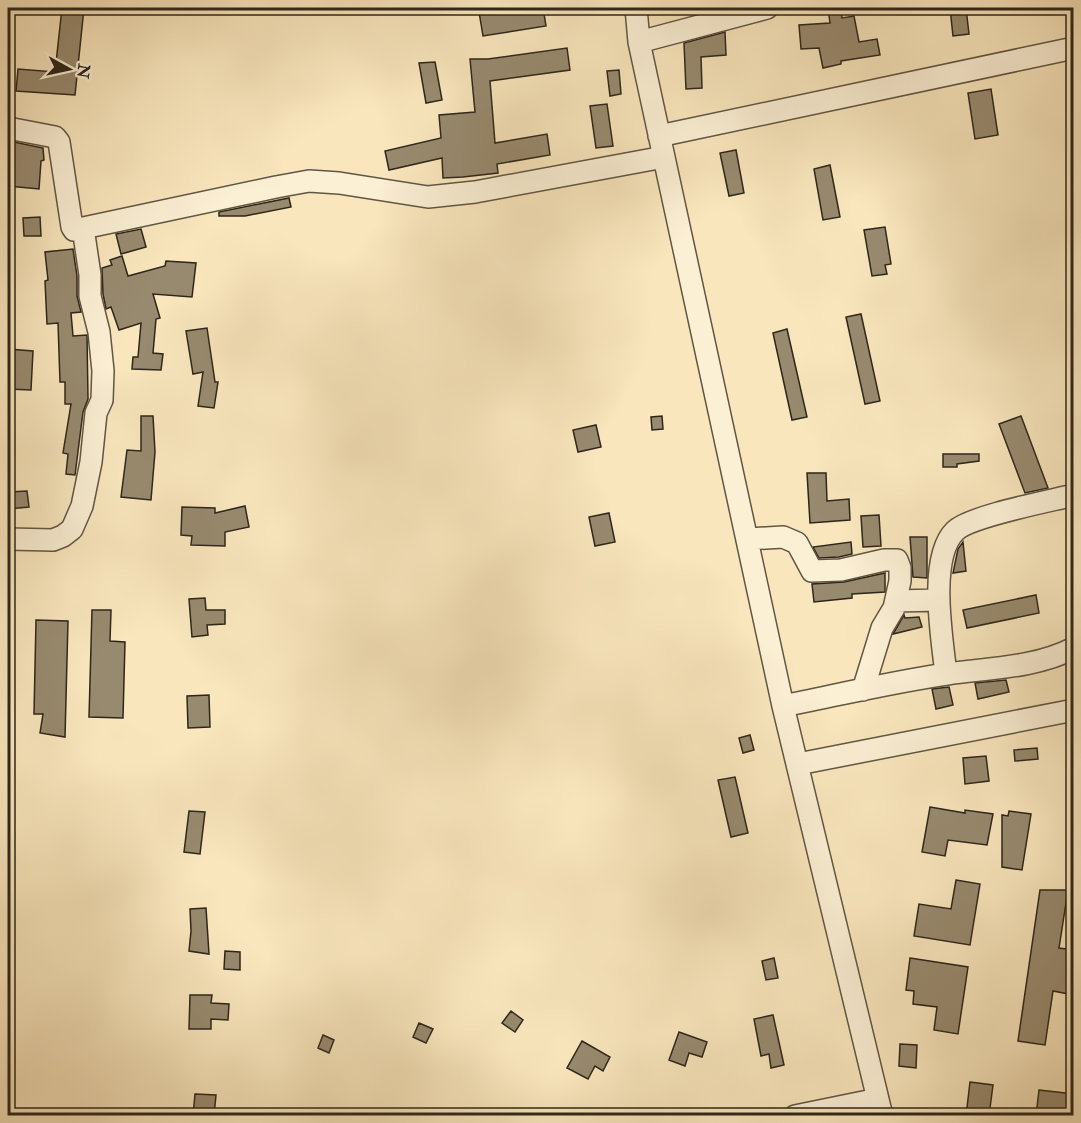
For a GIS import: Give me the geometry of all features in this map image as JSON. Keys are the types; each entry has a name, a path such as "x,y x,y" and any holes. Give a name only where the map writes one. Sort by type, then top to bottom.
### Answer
{"street":[{"path":"636,8 639,42 783,706 880,1108 795,1116"},
{"path":"639,42 767,8"},
{"path":"659,136 1074,48"},
{"path":"8,128 55,137 58,142 74,230 276,186 309,182 379,188 428,197 475,192 664,157"},
{"path":"8,539 53,540 63,536 72,529 82,506 91,462 96,413 102,400 103,371 99,332 90,296 90,275 83,228"},
{"path":"946,674 939,600 940,566 948,542 956,530 972,520 1074,495"},
{"path":"748,539 783,537 797,543 812,571 841,570 884,560 897,560 900,568 900,581 896,601 882,628 863,690"},
{"path":"896,601 939,600"},
{"path":"783,706 946,674 1034,662 1074,648"},
{"path":"798,764 1073,711"}],"building":[{"path":"62,8 84,8 75,95 16,91 18,69 55,72"},
{"path":"508,8 543,8 546,26 483,36 479,12"},
{"path":"828,8 841,8 842,18 854,16 859,42 877,39 880,55 841,61 841,64 823,68 819,48 801,49 799,25 830,23"},
{"path":"950,8 966,8 969,34 953,36"},
{"path":"725,32 726,55 701,57 702,88 686,89 684,43"},
{"path":"567,48 570,70 490,81 495,143 547,134 550,155 497,164 498,173 463,177 443,178 442,158 389,170 385,151 441,138 439,115 475,112 470,59 488,59"},
{"path":"435,62 442,100 426,103 419,63"},
{"path":"619,70 621,94 610,96 607,71"},
{"path":"991,89 998,135 975,139 968,93"},
{"path":"607,104 613,146 596,148 590,106"},
{"path":"9,141 43,148 44,160 41,161 39,189 8,186"},
{"path":"736,150 744,193 729,196 720,153"},
{"path":"830,165 840,217 823,220 814,169"},
{"path":"289,198 291,207 245,216 219,216 219,212"},
{"path":"40,217 41,236 24,236 23,218"},
{"path":"885,227 891,264 885,265 887,274 872,276 864,230"},
{"path":"141,229 146,247 121,254 116,234"},
{"path":"73,249 77,296 81,312 71,313 73,336 87,335 88,399 83,412 75,475 66,474 68,454 63,453 71,404 65,404 65,382 60,382 58,323 47,324 45,281 48,280 45,252"},
{"path":"122,256 128,276 165,266 166,261 196,263 192,297 153,294 160,318 156,319 153,353 163,354 161,370 132,369 133,357 138,357 141,323 119,330 111,307 106,309 102,268 112,265 110,260"},
{"path":"861,314 880,401 865,404 846,317"},
{"path":"207,328 215,382 218,382 214,408 198,406 203,372 193,374 186,331"},
{"path":"787,329 807,417 792,420 773,333"},
{"path":"8,349 33,351 31,390 8,389"},
{"path":"141,416 153,416 155,452 151,500 121,497 127,450 141,451"},
{"path":"662,416 663,429 652,430 651,417"},
{"path":"1021,416 1048,488 1025,493 999,424"},
{"path":"596,425 601,447 578,452 573,430"},
{"path":"943,454 979,454 979,461 957,464 957,467 943,467"},
{"path":"807,473 826,473 827,501 849,499 850,520 810,523"},
{"path":"27,491 29,507 8,509 8,492"},
{"path":"245,506 249,527 225,532 225,546 191,545 192,536 181,535 182,507 215,508 215,513"},
{"path":"609,513 615,542 595,546 589,517"},
{"path":"879,515 881,546 863,547 861,516"},
{"path":"910,537 927,537 927,578 913,577"},
{"path":"851,542 852,554 839,557 819,558 813,547"},
{"path":"963,542 966,571 953,573 958,549"},
{"path":"885,573 885,592 852,594 852,598 814,602 812,584 844,582"},
{"path":"1036,595 1039,613 967,628 963,610"},
{"path":"205,598 206,610 225,610 225,624 207,625 208,635 192,637 189,599"},
{"path":"92,610 111,610 110,641 125,642 123,718 89,717"},
{"path":"904,615 905,618 919,617 922,627 893,634"},
{"path":"36,620 68,621 65,737 40,733 43,714 34,714"},
{"path":"1006,680 1009,692 978,699 975,683"},
{"path":"949,687 953,705 936,709 932,689"},
{"path":"209,695 210,727 188,728 187,696"},
{"path":"750,735 754,750 743,753 739,738"},
{"path":"1037,748 1038,759 1015,761 1014,750"},
{"path":"986,756 989,781 965,784 963,758"},
{"path":"735,777 748,833 731,837 718,780"},
{"path":"930,807 965,813 965,810 993,814 987,845 948,840 945,856 922,852"},
{"path":"189,811 205,812 200,854 184,852"},
{"path":"1009,811 1031,814 1022,870 1002,867 1002,815 1008,816"},
{"path":"956,880 980,884 970,945 914,936 919,904 951,909"},
{"path":"1040,890 1068,890 1059,948 1074,950 1074,995 1053,991 1045,1045 1018,1041"},
{"path":"206,908 209,954 189,951 190,909"},
{"path":"225,951 240,952 240,970 224,969"},
{"path":"774,958 778,978 766,980 762,961"},
{"path":"910,958 968,967 958,1034 934,1030 937,1007 913,1004 914,991 906,990"},
{"path":"190,995 212,995 211,1003 229,1004 228,1020 211,1019 211,1029 189,1029"},
{"path":"511,1011 523,1020 515,1032 502,1023"},
{"path":"773,1015 784,1065 771,1068 769,1054 761,1056 754,1019"},
{"path":"419,1023 433,1029 426,1043 413,1037"},
{"path":"679,1032 707,1042 702,1057 689,1053 685,1066 669,1060"},
{"path":"323,1035 334,1040 329,1053 318,1048"},
{"path":"582,1041 610,1057 603,1071 595,1066 588,1079 567,1068"},
{"path":"900,1044 917,1045 916,1068 899,1066"},
{"path":"970,1082 993,1085 989,1116 966,1116"},
{"path":"1039,1090 1074,1094 1071,1116 1036,1116"},
{"path":"195,1094 216,1095 214,1116 193,1116"}]}
